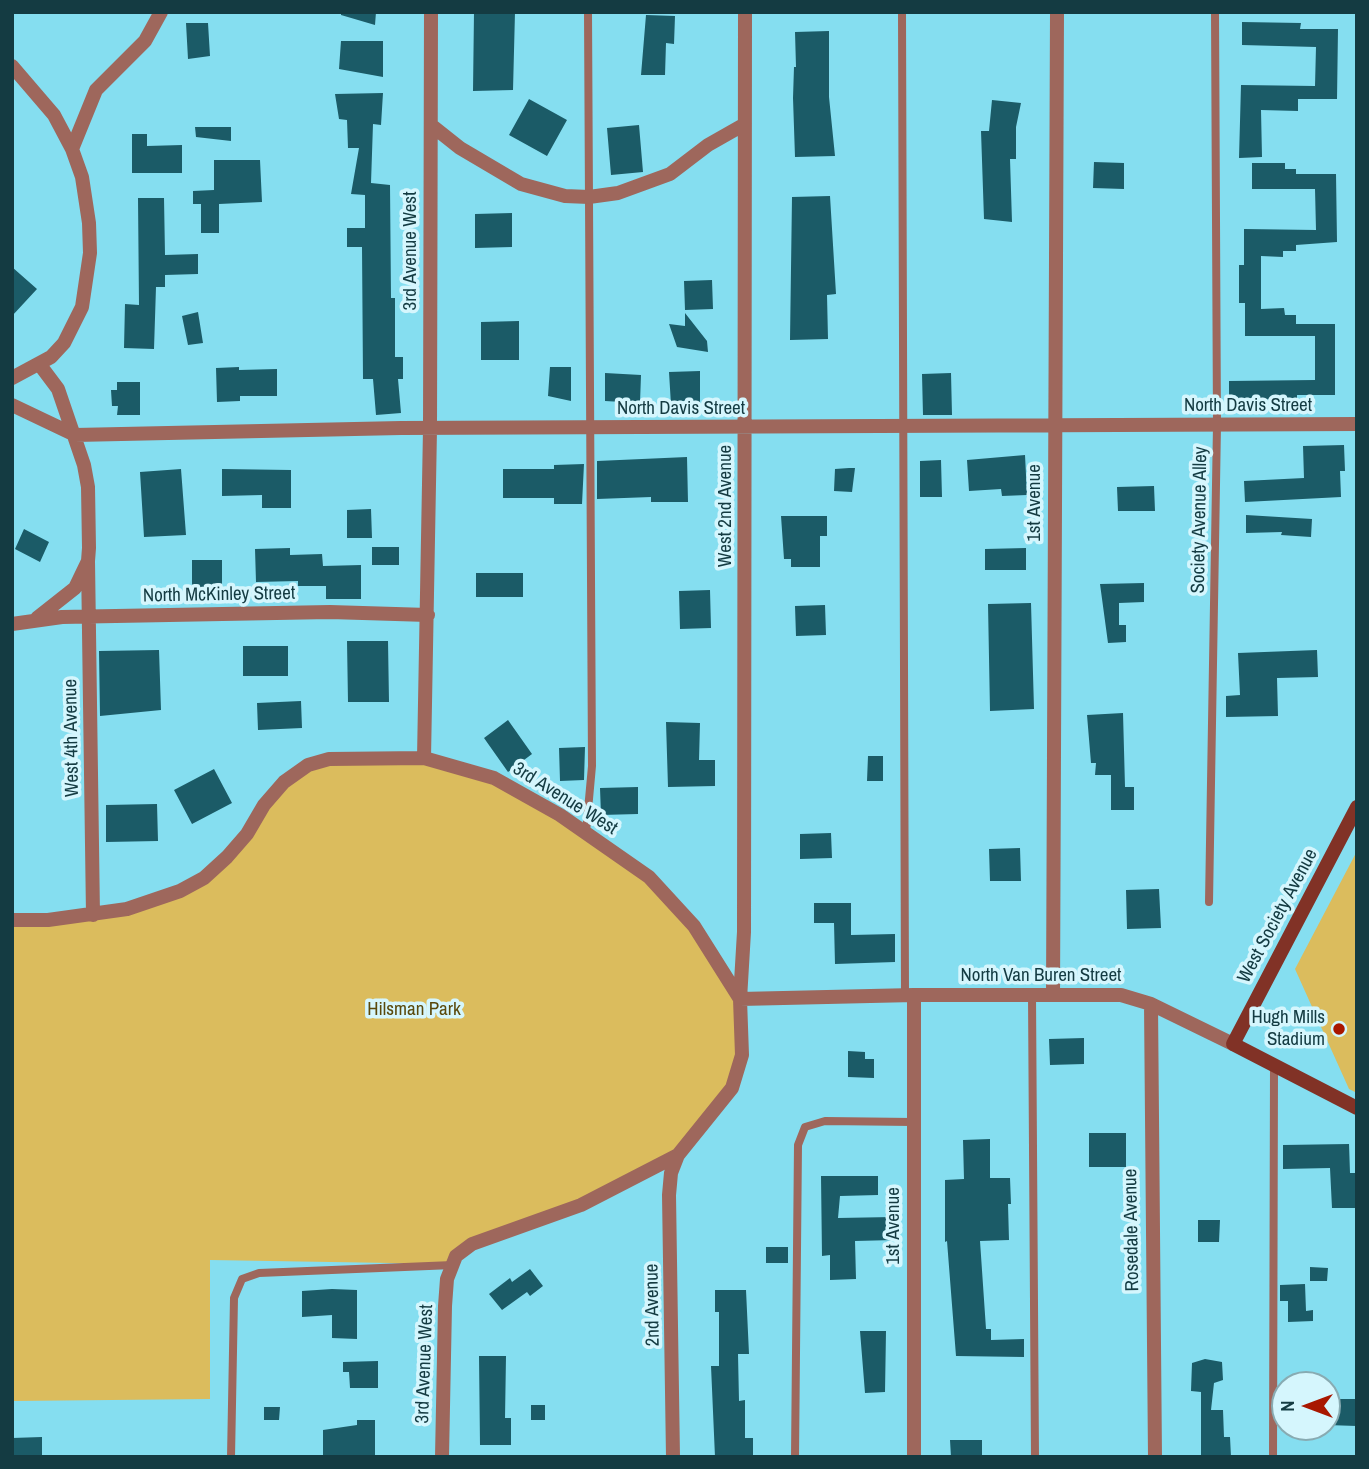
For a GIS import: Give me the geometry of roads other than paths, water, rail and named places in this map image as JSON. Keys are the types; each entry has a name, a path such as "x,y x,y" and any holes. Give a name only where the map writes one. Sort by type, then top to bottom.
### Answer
{"street":[{"path":"72,149 96,90 145,41 161,12"},
{"name":"3rd Avenue West","path":"431,12 430,429 424,758 494,778 586,832 649,877 694,926 740,999"},
{"name":"West 2nd Avenue","path":"740,999 744,932 745,12"},
{"name":"1st Avenue","path":"1053,995 1057,12"},
{"path":"12,66 54,115 72,149 86,194 90,253 88,284 74,327 64,343 40,365 12,378"},
{"path":"431,125 460,148 521,184 565,196 589,197 618,193 670,174 708,145 745,124"},
{"name":"West 4th Avenue","path":"40,365 58,389 75,435 88,487 93,915"},
{"name":"North Davis Street","path":"12,405 75,435 430,429 1357,424"},
{"path":"34,621 75,587 88,561"},
{"name":"North McKinley Street","path":"13,625 90,616 330,612 428,615"},
{"path":"12,920 48,920 93,915 154,901 204,878 247,834 257,813 271,797 308,765 329,759 424,758"},
{"name":"West Society Avenue","path":"1233,1044 1357,807"},
{"name":"1st Avenue","path":"909,995 913,1122 914,1457"},
{"name":"North Van Buren Street","path":"740,999 909,995 1122,995 1151,1003 1357,1108"},
{"path":"453,1265 456,1256 472,1244 581,1205 678,1155 732,1087 742,1055 740,999"},
{"name":"Rosedale Avenue","path":"1151,1003 1155,1457"},
{"name":"2nd Avenue","path":"673,1457 669,1195 671,1173 678,1155"},
{"name":"3rd Avenue West","path":"442,1457 445,1306 453,1265"}],"lane":[{"path":"586,832 592,766 589,12"},
{"path":"902,12 909,995"},
{"name":"Society Avenue Alley","path":"1209,902 1217,425 1215,12"},
{"path":"1032,995 1035,1457"},
{"path":"1273,1457 1274,1066"},
{"path":"794,1457 798,1145 805,1127 825,1121 913,1122"},
{"path":"231,1457 234,1298 242,1279 259,1273 453,1265"}],"place":[{"name":"Hugh Mills Stadium","path":"1339,1029"}],"park label":[{"name":"Hilsman Park","path":"414,1010"}]}
